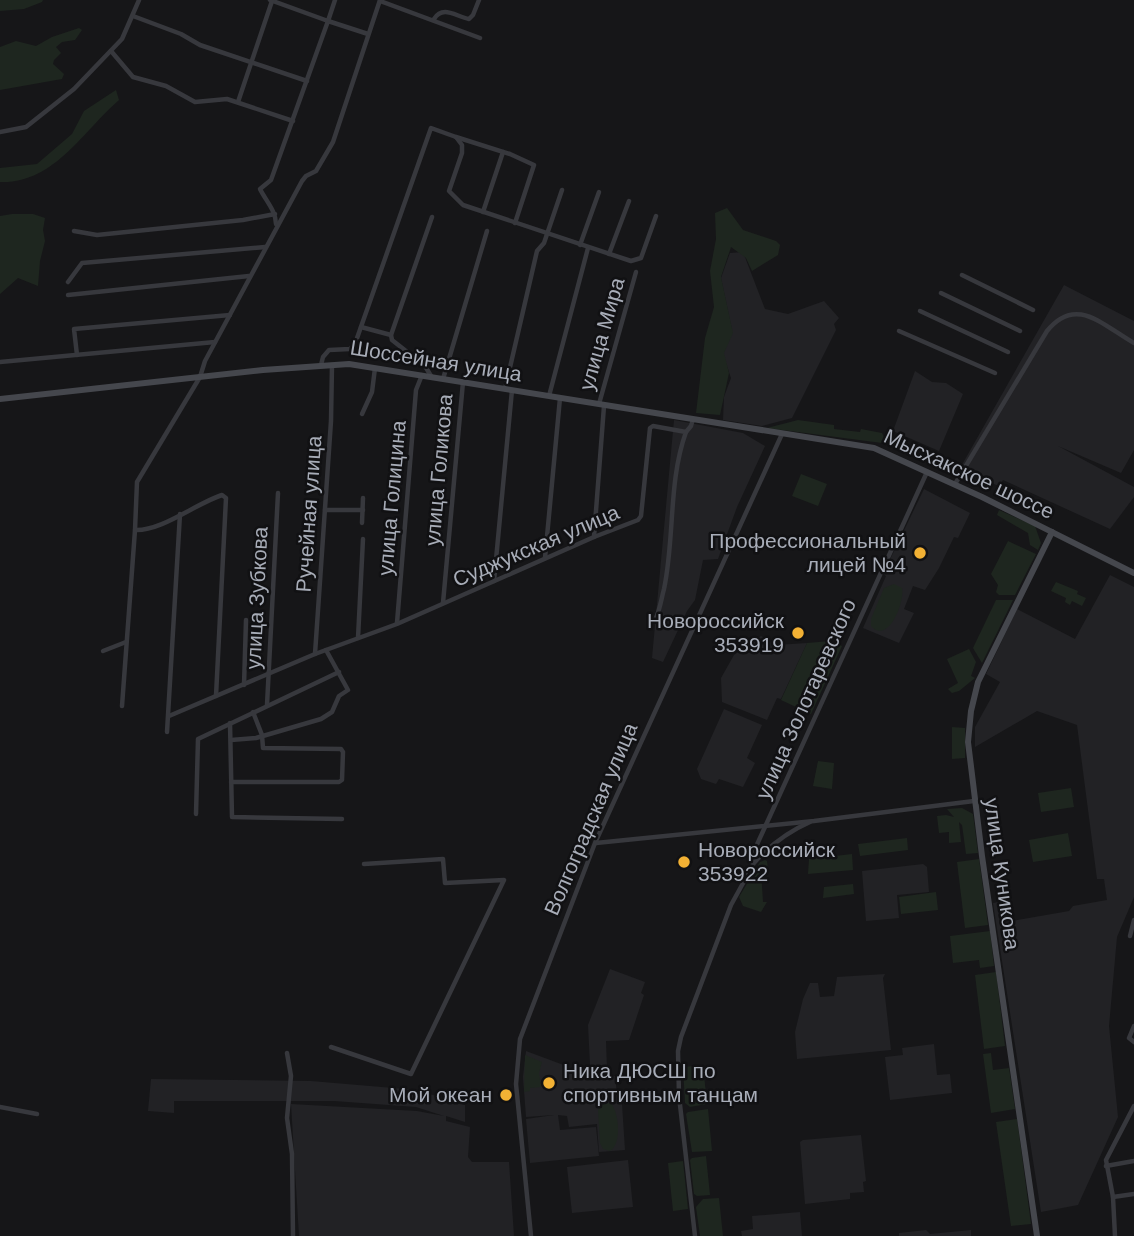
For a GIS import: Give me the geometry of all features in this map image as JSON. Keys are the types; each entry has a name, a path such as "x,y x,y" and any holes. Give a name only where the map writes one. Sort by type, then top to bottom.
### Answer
{"street":[{"path":"0,132 26,127 74,89 127,33 139,0"},
{"path":"276,225 276,214 260,189 271,180 335,0"},
{"path":"122,706 136,482 200,377 276,225 302,181 316,171 333,142 380,0 480,38"},
{"path":"434,19 445,11 469,19 478,0"},
{"path":"237,102 270,1 368,34"},
{"path":"133,16 181,34 200,45 307,81"},
{"path":"111,51 134,77 166,86 195,102 218,98 293,121"},
{"path":"321,365 329,350 350,349 361,327 431,128 534,165 515,223"},
{"path":"456,137 462,145 462,153 449,191 463,205 609,254 629,201"},
{"path":"483,212 503,152"},
{"path":"494,581 508,390 537,251 544,243 562,190"},
{"path":"580,245 599,192"},
{"path":"74,232 97,234 243,220 276,214"},
{"name":"улица Мира","path":"609,254 631,261 639,260 656,216"},
{"path":"431,377 425,366 392,340 391,335 432,217"},
{"path":"443,379 487,231"},
{"path":"68,282 82,263 265,247"},
{"path":"549,396 588,248"},
{"name":"улица Мира","path":"594,537 601,405 636,272"},
{"path":"962,275 1033,310"},
{"path":"68,295 250,276"},
{"path":"941,293 1020,331"},
{"path":"919,311 1008,352"},
{"path":"955,484 1046,331 1057,319 1071,313 1079,313 1134,343"},
{"path":"77,355 74,329 230,315"},
{"path":"361,327 391,335"},
{"path":"899,331 995,373"},
{"path":"0,362 216,342"},
{"name":"Шоссейная улица","path":"0,399 332,364 422,375 782,434"},
{"name":"Ручейная улица","path":"315,654 332,364"},
{"path":"362,414 372,392 374,368"},
{"name":"улица Голицина","path":"397,624 416,390 422,375"},
{"name":"улица Голикова","path":"443,603 463,382"},
{"path":"545,559 560,398"},
{"path":"655,620 669,562 676,466 686,432 693,419"},
{"name":"Суджукская улица","path":"358,639 641,517 651,426 686,432"},
{"name":"Мысхакское шоссе","path":"782,434 874,448 955,484 1134,573"},
{"name":"Волгоградская улица","path":"531,1236 516,1084 517,1054 537,992 595,843 782,434"},
{"name":"улица Золотаревского","path":"753,865 754,851 927,471"},
{"name":"улица Зубкова","path":"267,705 278,493"},
{"path":"135,530 147,529 207,500 225,496 216,696"},
{"path":"362,523 363,498"},
{"path":"325,510 363,510"},
{"path":"167,732 180,514"},
{"path":"1038,525 1044,536 1043,550"},
{"name":"улица Куникова","path":"1037,1236 974,801 968,742 974,695 986,664 1052,532"},
{"path":"1043,550 1053,542 1066,538"},
{"path":"169,716 268,673 358,639 363,539"},
{"path":"244,685 246,620"},
{"path":"103,651 126,642"},
{"path":"231,740 252,739 321,719 332,712 339,696 348,690 326,650"},
{"path":"196,814 198,739 339,672"},
{"path":"230,782 340,782 341,749 264,748 261,746 262,736 253,712"},
{"path":"230,723 232,817 342,819"},
{"path":"595,843 814,821 974,801"},
{"path":"695,1236 679,1096 678,1051 681,1037 731,905 753,865 771,845 792,830 814,821"},
{"path":"777,823 792,830"},
{"path":"331,1048 411,1074 504,880 445,883 443,859 364,864"},
{"path":"1130,936 1134,920"},
{"path":"1134,1026 1129,1038 1134,1042"},
{"path":"287,1052 290,1089 287,1118 292,1154 293,1236"},
{"path":"1115,1236 1107,1156 1134,1106"},
{"path":"0,1107 37,1114"},
{"path":"1106,1166 1134,1161"},
{"path":"1113,1197 1134,1194"}],"shaded area":[{"path":"0,0 43,0 24,9 0,11"},
{"path":"79,28 82,30 75,40 62,42 56,47 61,53 53,64 64,74 62,79 0,90 0,47 16,41 36,46 52,37"},
{"path":"116,90 119,100 52,165 19,180 0,182 0,168 37,164 72,134 84,111"},
{"path":"727,208 743,230 776,241 780,245 778,255 752,271 746,258 731,247 721,277 733,333 724,353 729,373 720,415 696,413 705,338 714,307 710,271 716,239 715,213"},
{"path":"33,214 45,218 45,241 38,286 18,278 0,294 0,216"},
{"path":"743,252 765,309 788,314 824,301 839,318 834,324 836,330 792,418 762,426 723,420 724,397 731,378 723,354 732,330 721,278 730,253"},
{"path":"1064,285 1134,321 1134,450 1121,473 1058,446 1134,487 1134,497 1110,529 1003,480 999,486 959,470"},
{"path":"915,371 932,382 946,383 963,394 939,451 893,431"},
{"path":"674,420 743,433 765,446 737,507 718,559 703,560 695,600 663,662 652,658"},
{"path":"798,420 834,425 834,429 860,432 861,429 882,433 885,439 882,443 767,428"},
{"path":"801,474 827,484 818,506 792,496"},
{"name":"Профессиональный лицей №4","path":"924,489 970,513 958,538 954,537 925,590 913,586 904,609 914,613 899,643 863,628 886,576 883,574"},
{"path":"999,510 1035,526 1041,543 1038,550 1030,545 1028,533 997,515"},
{"path":"1008,541 1036,554 1015,595 999,595 996,592 998,585 991,574"},
{"path":"1110,575 1134,587 1134,897 1117,937 1109,1026 1118,1117 1078,1205 1041,1212 993,903 1009,900 1012,921 1069,911 1073,906 1107,900 1104,879 1097,879 1077,725 1037,711 975,747 975,727 1000,682 986,674 1017,609 1075,639"},
{"path":"1056,582 1078,591 1077,594 1086,598 1082,606 1072,601 1070,605 1065,602 1066,598 1051,591"},
{"path":"894,584 902,588 901,603 889,626 877,630 871,626 871,619 884,588"},
{"path":"996,600 1013,600 982,663 973,648"},
{"path":"761,636 776,645 807,643 781,699 777,698 767,720 722,702 721,678 734,655"},
{"path":"830,641 842,646 811,714 781,700 807,643"},
{"path":"969,649 976,662 971,676 975,678 959,691 952,693 948,689 958,683 947,659"},
{"path":"724,709 762,725 747,758 755,763 743,787 719,779 716,784 701,779 697,769"},
{"path":"952,727 965,728 965,758 952,759"},
{"path":"818,761 834,763 832,789 813,786"},
{"path":"1071,788 1074,807 1041,812 1038,793"},
{"path":"962,808 973,814 978,853 966,854 962,825 959,822 961,842 949,843 949,832 939,833 937,816 954,817 947,809"},
{"path":"1068,833 1072,856 1033,862 1029,840"},
{"path":"907,838 908,850 860,856 858,844"},
{"path":"852,854 853,870 808,874 809,859"},
{"path":"979,859 988,925 965,928 957,862"},
{"path":"765,860 768,869 761,870 763,902 767,902 761,912 743,906 739,897 760,862"},
{"path":"923,864 927,867 929,892 897,895 899,918 866,921 862,871"},
{"path":"853,884 854,894 823,898 824,887"},
{"path":"936,892 938,910 901,914 899,897"},
{"path":"990,931 994,966 980,968 979,960 953,963 950,936"},
{"path":"610,969 645,982 641,993 644,995 629,1040 606,1041 607,1069 590,1065 588,1025"},
{"path":"996,972 1005,1046 984,1049 975,975"},
{"path":"885,974 883,978 891,1050 797,1059 795,1032 810,983 818,983 820,997 834,996 837,977"},
{"path":"934,1044 937,1075 950,1074 952,1093 890,1100 885,1057 903,1055 902,1048"},
{"path":"526,1051 577,1070 615,1076 618,1103 622,1104 625,1150 599,1152 597,1124 569,1127 567,1116 558,1115 560,1130 596,1127 599,1156 530,1163 526,1119 554,1115 526,1117 523,1077"},
{"path":"991,1053 993,1070 1009,1068 1015,1109 991,1113 983,1054"},
{"path":"525,1055 542,1062 539,1073 541,1087 530,1088 530,1091 524,1092"},
{"path":"703,1065 707,1104 690,1107 685,1103 683,1067"},
{"path":"151,1079 311,1081 417,1090 465,1105 465,1122 446,1116 446,1121 470,1127 468,1157 472,1162 509,1162 514,1236 299,1236 291,1104 417,1111 444,1116 416,1107 334,1101 174,1101 174,1113 148,1111"},
{"path":"604,1103 611,1103 617,1121 618,1135 610,1151 603,1149 600,1143 598,1110"},
{"path":"708,1109 712,1151 692,1152 686,1114"},
{"path":"1017,1119 1031,1224 1011,1226 996,1122"},
{"path":"861,1135 866,1181 863,1182 864,1192 850,1193 850,1199 805,1204 800,1142"},
{"path":"706,1156 710,1195 697,1196 694,1194 690,1160"},
{"path":"628,1160 633,1207 572,1213 567,1167"},
{"path":"683,1161 688,1209 673,1211 668,1163"},
{"path":"719,1198 723,1236 700,1236 696,1207 703,1199"},
{"path":"800,1212 802,1236 742,1236 741,1231 753,1229 752,1216"},
{"path":"926,1230 930,1234 971,1230 971,1236 899,1236 899,1233"}],"place":[{"name":"Профессиональный лицей №4","path":"920,553"},
{"name":"Новороссийск 353919","path":"798,633"},
{"name":"Новороссийск 353922","path":"684,862"},
{"name":"Ника ДЮСШ по спортивным танцам","path":"549,1083"},
{"name":"Мой океан","path":"506,1095"}]}
